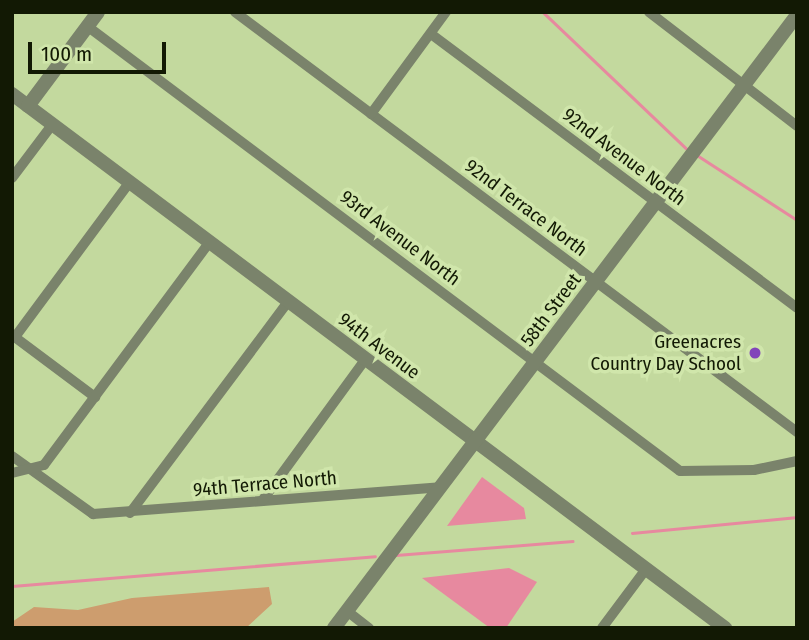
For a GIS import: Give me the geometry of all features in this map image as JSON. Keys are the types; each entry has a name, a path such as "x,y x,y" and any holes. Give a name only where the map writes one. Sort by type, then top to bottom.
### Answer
{"street":[{"path":"28,106 98,12"},
{"name":"92nd Terrace North","path":"234,12 797,432"},
{"path":"371,114 446,12"},
{"path":"649,12 797,126"},
{"name":"58th Street","path":"334,628 655,203 746,88 797,15"},
{"name":"93rd Avenue North","path":"87,26 680,471 694,474 754,470 797,461"},
{"name":"92nd Avenue North","path":"430,34 797,308"},
{"name":"94th Avenue","path":"12,94 724,628"},
{"path":"12,178 52,125"},
{"path":"95,397 13,336 130,183"},
{"path":"12,473 26,466 44,465 209,243"},
{"path":"130,513 288,302"},
{"path":"262,501 365,360"},
{"path":"12,456 26,466"},
{"name":"94th Terrace North","path":"26,466 93,514 440,486"},
{"path":"602,628 646,569"},
{"path":"347,611 369,628"}],"shaded area":[{"path":"482,477 524,508 526,519 447,526"},
{"path":"509,568 537,582 506,628 490,628 422,578"},
{"path":"269,587 272,604 246,628 12,628 12,622 34,607 78,610 132,598"}],"waterway":[{"path":"543,12 688,150"},
{"path":"697,155 797,220"},
{"path":"632,533 797,517"},
{"path":"396,555 572,541"},
{"path":"12,586 375,556"}],"place":[{"name":"Greenacres Country Day School","path":"755,353"}]}
